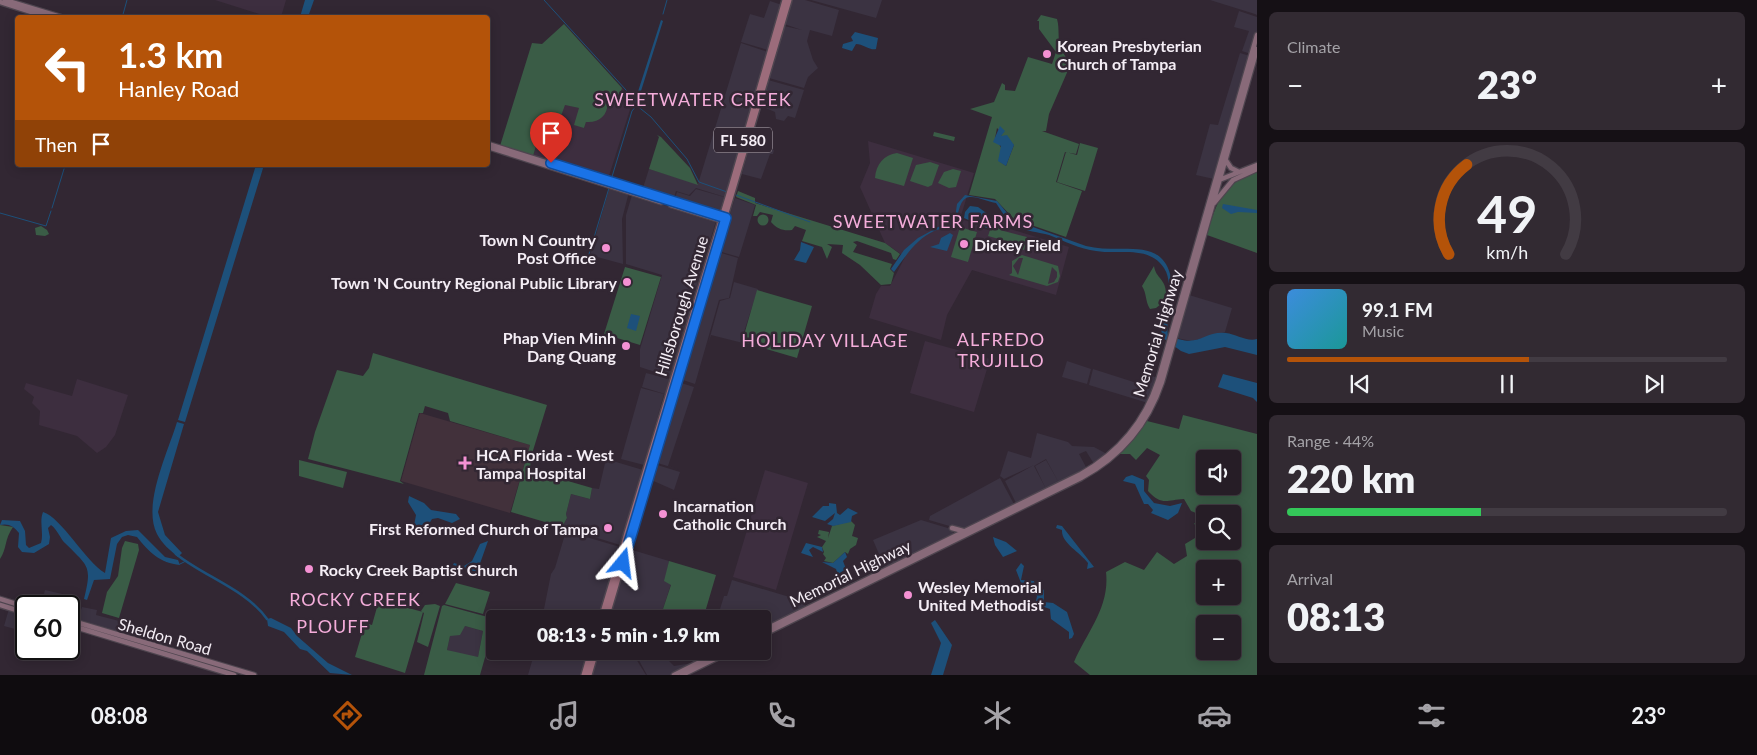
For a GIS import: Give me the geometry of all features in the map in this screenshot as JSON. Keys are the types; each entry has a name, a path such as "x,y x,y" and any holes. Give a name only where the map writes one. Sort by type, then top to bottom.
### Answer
{"main road":[{"path":"5,0 54,15"},
{"path":"756,103 779,19 787,0"},
{"name":"Hillsborough Avenue","path":"611,593 612,581 637,497 687,345 756,103 778,40 787,0"},
{"path":"0,2 41,15"},
{"path":"778,40 779,19"},
{"name":"Memorial Highway","path":"831,598 1067,483 1110,459 1138,430 1159,392 1257,36"},
{"name":"Memorial Highway","path":"1242,92 1257,49"},
{"path":"490,147 570,169 723,219"},
{"name":"Memorial Highway","path":"1197,251 1225,158 1226,148"},
{"path":"1225,158 1231,168 1240,172"},
{"name":"Hillsborough Avenue","path":"606,610 653,462 660,422 700,288 739,174 737,172 740,159"},
{"path":"542,162 574,174 615,185"},
{"path":"1216,183 1257,165"},
{"path":"550,166 560,166"},
{"path":"570,169 574,174"},
{"path":"1210,210 1230,182 1257,169"},
{"path":"696,314 700,288"},
{"path":"687,345 691,318"},
{"path":"644,490 648,471 646,470"},
{"name":"Memorial Highway","path":"771,630 963,531 1067,483"},
{"path":"636,518 634,516 639,499 637,497"},
{"path":"952,528 963,531"},
{"path":"0,599 15,604"},
{"path":"0,605 15,610"},
{"name":"Sheldon Road","path":"80,623 254,675"},
{"name":"Memorial Highway","path":"771,628 781,624"},
{"name":"Sheldon Road","path":"80,628 234,675"},
{"path":"587,674 592,660"},
{"path":"674,675 704,660"},
{"path":"682,675 712,660"}],"shaded area":[{"path":"215,0 286,0 282,15 262,15"},
{"path":"792,0 805,0 839,10 832,36 810,30 807,41 813,60 818,68 808,77 804,88 769,78 784,26 802,30 784,24"},
{"path":"811,0 882,0 876,18"},
{"path":"1210,0 1257,0 1257,15 1255,14"},
{"path":"770,1 782,5 768,50 741,42 750,14 764,18"},
{"path":"1239,11 1257,17 1257,32 1251,54 1242,51 1249,31 1234,27"},
{"path":"741,43 768,52 725,197 696,188 689,195 676,191 673,200 720,213 719,215 642,191 649,169 698,184"},
{"path":"1240,53 1250,56 1214,179 1196,175 1210,124 1218,125"},
{"path":"768,80 804,90 795,118 788,116 784,121 776,119 775,112 761,106"},
{"path":"622,88 633,100 608,179 533,156 545,116 554,102 579,108 584,128 586,122 608,103 618,104"},
{"path":"755,127 770,131 765,148 774,150 773,154 770,154 761,179 742,174"},
{"path":"868,141 974,173 960,219 978,224 979,228 988,230 992,218 1003,222 1010,229 1069,247 1056,295 972,270 947,315 941,340 869,318 876,294 881,286 890,286 905,257 885,243 860,187 870,163"},
{"path":"610,186 629,192 622,219 623,264 590,255"},
{"path":"696,189 724,197 719,214 674,201 677,192 690,196"},
{"path":"632,195 716,221 670,377 640,367 640,349 662,275 626,264 626,215"},
{"path":"735,198 755,205 739,257 718,251"},
{"path":"718,252 738,258 729,298 719,300 695,384 680,379"},
{"path":"734,282 758,289 741,341 743,343 711,335 708,344 720,301 730,298"},
{"path":"1189,295 1232,308 1225,332 1192,341 1176,338"},
{"path":"925,341 990,359 974,412 910,393"},
{"path":"1067,361 1091,369 1087,384 1062,377"},
{"path":"1093,369 1143,385 1148,374 1157,378 1148,403 1089,385"},
{"path":"646,373 670,379 652,441 665,394 642,387"},
{"path":"77,379 128,395 115,435 106,447 97,453 77,436 39,425 40,411 32,403 34,397 24,389 26,383 72,396"},
{"path":"678,382 694,387 668,466 681,470 654,462"},
{"path":"641,388 664,394 644,465 621,459"},
{"name":"HCA Florida - West Tampa Hospital","path":"420,413 530,445 510,513 401,481"},
{"path":"1037,433 1068,442 1072,446 1094,447 1107,454 1091,467 1017,505 1005,481 1034,465 1004,479 1000,476 1008,451 1031,458","holes":["1086,451 1094,464 1087,469 1079,454","1046,459 1059,483 1046,489 1034,466"]},
{"path":"606,459 643,470 620,545 562,527 567,518 566,514 571,494 590,499 592,488 599,489"},
{"path":"1046,460 1059,483 1046,489 1035,466"},
{"path":"654,464 680,472 674,490 649,479"},
{"path":"765,470 808,483 776,590 733,577"},
{"path":"1000,478 1015,506 963,530 929,520 930,516"},
{"path":"921,520 951,529 954,534 885,568 873,540"},
{"path":"566,531 620,547 601,610 544,610 551,574 555,568"},
{"path":"629,549 669,561 665,581 671,584 663,610 611,610"},
{"path":"732,580 803,601 806,608 771,626 771,610 720,610 724,596 727,596"},
{"path":"45,590 67,595 44,595"},
{"path":"82,607 97,610 96,615 123,622 121,633 80,620 80,610"},
{"path":"9,609 15,611 15,629 4,626"},
{"path":"465,626 483,631 478,657 474,658 447,650 450,636"},
{"path":"532,660 586,660 582,675 528,675"},
{"path":"595,660 637,660 646,675 591,675"},
{"path":"639,660 668,660 674,666 692,663 693,660 697,662 671,675 647,675"}],"green space":[{"path":"1041,15 1057,19 1060,45 1069,65 1049,114 1046,131 1042,131 1079,144 1076,154 1065,152 1056,182 1082,191 1066,237 1014,219 995,199 969,195 992,117 970,109 994,102 1002,83 1005,85 1005,90 1015,91 1028,57 1052,64 1056,52 1039,29 1039,21 1037,21","holes":["997,128 1002,133 1001,136 1014,145 1006,166 999,161 1002,149 995,138"]},
{"path":"564,24 622,88 618,104 608,103 602,118 586,122 584,128 574,125 579,108 565,105 561,116 551,113 549,117 545,116 533,156 500,146 532,43 542,44"},
{"path":"934,132 955,137 954,141 933,136"},
{"path":"657,135 661,137 690,168 698,185 649,169 659,137"},
{"path":"1080,143 1098,148 1085,191 1057,182 1066,152 1077,155"},
{"path":"897,153 913,158 904,186 875,178 879,164 888,156"},
{"path":"930,162 939,165 932,185 928,187 910,181 916,165"},
{"path":"953,169 961,171 956,187 949,188 938,183 944,172"},
{"path":"1257,171 1257,253 1207,235 1218,203 1228,188 1245,176"},
{"path":"738,191 755,198 755,203 885,243 900,254 896,260 893,259 891,253 857,241 853,242 857,245 853,252 892,264 890,269 894,273 891,284 881,285 860,265 842,253 843,245 827,244 832,247 827,259 822,247 802,241 806,230 795,226 792,230 780,229 771,222 773,215 760,212 757,216 753,216 756,205 736,197"},
{"path":"763,214 769,220 763,226 757,220"},
{"path":"993,221 1001,224 1000,230 1027,237 1024,250 1016,248 1017,244 988,236"},
{"path":"41,226 49,234 45,236 36,235 35,228"},
{"name":"Dickey Field","path":"960,227 977,232 968,262 951,257"},
{"path":"1022,255 1058,266 1060,276 1058,282 1047,286 1009,275 1012,273 1012,261","holes":["1019,258 1023,258 1018,275 1013,266","1052,267 1057,272 1057,277 1054,282 1048,284"]},
{"path":"1154,266 1155,271 1164,283 1166,300 1156,308 1150,309 1142,286"},
{"path":"625,267 661,277 640,345 604,334"},
{"path":"757,290 812,306 797,358 742,342"},
{"path":"373,353 547,405 531,457 530,470 592,488 590,499 571,494 566,514 567,518 562,527 511,512 530,445 450,421 448,413 425,406 423,413 419,413 400,481 404,484 308,459 315,432 337,370 363,376 369,368"},
{"path":"1183,415 1257,434 1257,675 1090,675 1074,662 1105,597 1106,572 1125,562 1144,570 1157,552 1174,564 1187,556 1185,544 1196,537 1196,550 1241,550 1241,505 1196,505 1196,513 1191,511 1184,499 1164,501 1157,499 1148,491 1149,480 1146,476 1160,455 1147,448 1136,460 1130,454 1118,454 1147,421 1179,429"},
{"path":"299,460 347,472 343,488 299,476"},
{"path":"851,521 855,525 852,536 858,538 856,545 850,549 848,554 845,552 833,563 824,561 826,558 822,547 826,541 817,537 821,535 818,534 819,530 829,532 828,538 832,526"},
{"path":"0,525 13,527 0,559"},
{"path":"125,541 138,544 139,550 119,618 102,613 107,592 118,576 122,548"},
{"path":"669,561 716,575 706,610 663,610 671,585 664,581"},
{"path":"456,583 490,592 483,614 445,604"},
{"path":"379,600 423,612 405,673 355,657 365,623 372,625"},
{"path":"435,604 440,606 428,647 417,642 424,613 421,611 425,605"},
{"path":"442,606 486,617 486,654 480,675 424,675","holes":["465,626 483,631 478,657 447,650 450,636 460,635"]}],"water":[{"path":"305,0 314,0 309,15 301,15"},
{"path":"661,20 663,21 636,107 634,104"},
{"path":"855,32 878,38 876,49 856,44 852,51 842,48 843,44 853,41 851,37"},
{"path":"1000,126 1005,131 1001,136 1007,135 1014,145 1006,166 998,161 1001,146 993,142"},
{"path":"255,167 263,167 185,422 178,420"},
{"path":"965,195 997,201 1013,220 1086,246 1143,250 1155,254 1164,261 1170,274 1173,298 1167,329 1168,335 1187,341 1218,333 1226,333 1253,340 1257,339 1257,355 1225,347 1189,354 1181,351 1163,338 1161,330 1168,295 1168,277 1158,261 1150,256 1133,252 1090,250 1049,235 1021,228 1013,224 1003,214 996,203 976,198 969,197 963,200 956,218 952,223 928,234 922,239 911,249 894,272 891,269 904,250 918,238 955,218 957,204"},
{"path":"1223,204 1257,210 1257,213 1238,212 1231,214 1222,208"},
{"path":"970,206 978,207 989,215 987,228 964,218 965,212"},
{"path":"950,233 953,235 947,251 930,247 939,244 941,238"},
{"path":"801,242 814,247 806,263 794,260 800,250"},
{"path":"631,314 640,316 636,331 627,328"},
{"path":"1223,374 1257,383 1257,402 1253,398 1218,387"},
{"path":"177,422 184,424 158,512 165,535 182,553 178,557 164,544 157,534 153,522 154,494"},
{"path":"1132,475 1144,480 1144,491 1154,503 1170,506 1182,503 1178,513 1168,520 1151,513 1153,510 1148,504 1144,504 1135,484 1123,481 1126,477"},
{"path":"409,496 424,503 431,510 456,514 460,519 452,523 438,518 432,519 424,532 413,531 416,515 408,502"},
{"path":"829,503 836,504 837,513 840,515 848,508 858,513 852,516 851,522 833,526 827,524 833,519 835,513 825,521 812,517 823,506 829,506"},
{"path":"43,512 58,522 97,567 105,573 111,538 126,531 138,530 165,557 178,560 180,565 167,562 156,556 137,537 128,535 122,537 117,544 110,579 94,580 87,600 84,599 88,580 87,568 51,525 48,528 49,544 34,553 22,552 18,547 19,533 13,527 0,525 2,520 20,521 25,531 26,545 29,548 41,543"},
{"path":"1057,525 1062,526 1094,567 1087,569 1088,563 1068,543 1062,530 1056,528"},
{"path":"993,537 1006,542 1017,551 1003,557 995,545"},
{"path":"488,541 477,572 453,565 454,563 464,566 472,561 480,544"},
{"path":"806,543 822,547 823,552 813,547 809,550 813,557 801,553"},
{"path":"845,552 847,557 843,561 846,569 835,576 836,569 822,562 833,563"},
{"path":"1021,563 1024,566 1021,580 1034,581 1035,585 1044,590 1044,602 1053,603 1067,612 1074,634 1072,638 1069,639 1069,632 1051,619 1050,609 1044,607 1038,612 1031,612 1031,605 1036,601 1037,596 1034,593 1027,592 1021,583 1016,570"},
{"path":"271,618 291,628 297,636 328,663 352,675 330,673 307,651 300,649 284,632 268,626 267,619"},
{"path":"935,620 952,645 943,675 931,675 941,643 931,623"}],"waterway":[{"path":"123,15 127,0"},
{"path":"544,0 636,101"},
{"path":"663,14 667,0"},
{"path":"636,105 651,117 687,159 699,182 727,192"},
{"path":"611,180 632,111 636,106"},
{"path":"52,208 64,169"},
{"path":"586,264 609,188"},
{"path":"736,195 810,222"},
{"path":"0,213 46,226 51,211"},
{"path":"176,554 237,591 267,619"},
{"name":"ROCKY CREEK","path":"180,564 186,561"}],"place":[{"name":"Korean Presbyterian Church of Tampa","path":"1047,54"},
{"name":"Dickey Field","path":"964,244"},
{"name":"Town N Country Post Office","path":"606,248"},
{"name":"Town 'N Country Regional Public Library","path":"627,282"},
{"name":"Phap Vien Minh Dang Quang","path":"626,346"},
{"name":"HCA Florida - West Tampa Hospital","path":"465,463"},
{"name":"Incarnation Catholic Church","path":"663,514"},
{"name":"First Reformed Church of Tampa","path":"608,528"},
{"name":"Rocky Creek Baptist Church","path":"309,569"},
{"name":"Wesley Memorial United Methodist","path":"908,595"}],"district":[{"name":"SWEETWATER CREEK","path":"693,99"},
{"name":"SWEETWATER FARMS","path":"933,221"},
{"name":"HOLIDAY VILLAGE","path":"825,340"},
{"name":"ALFREDO TRUJILLO","path":"1001,349"},
{"name":"ROCKY CREEK","path":"355,599"},
{"name":"PLOUFF","path":"333,626"}],"route":[{"path":"551,163 726,218 707,276 623,563"}]}
